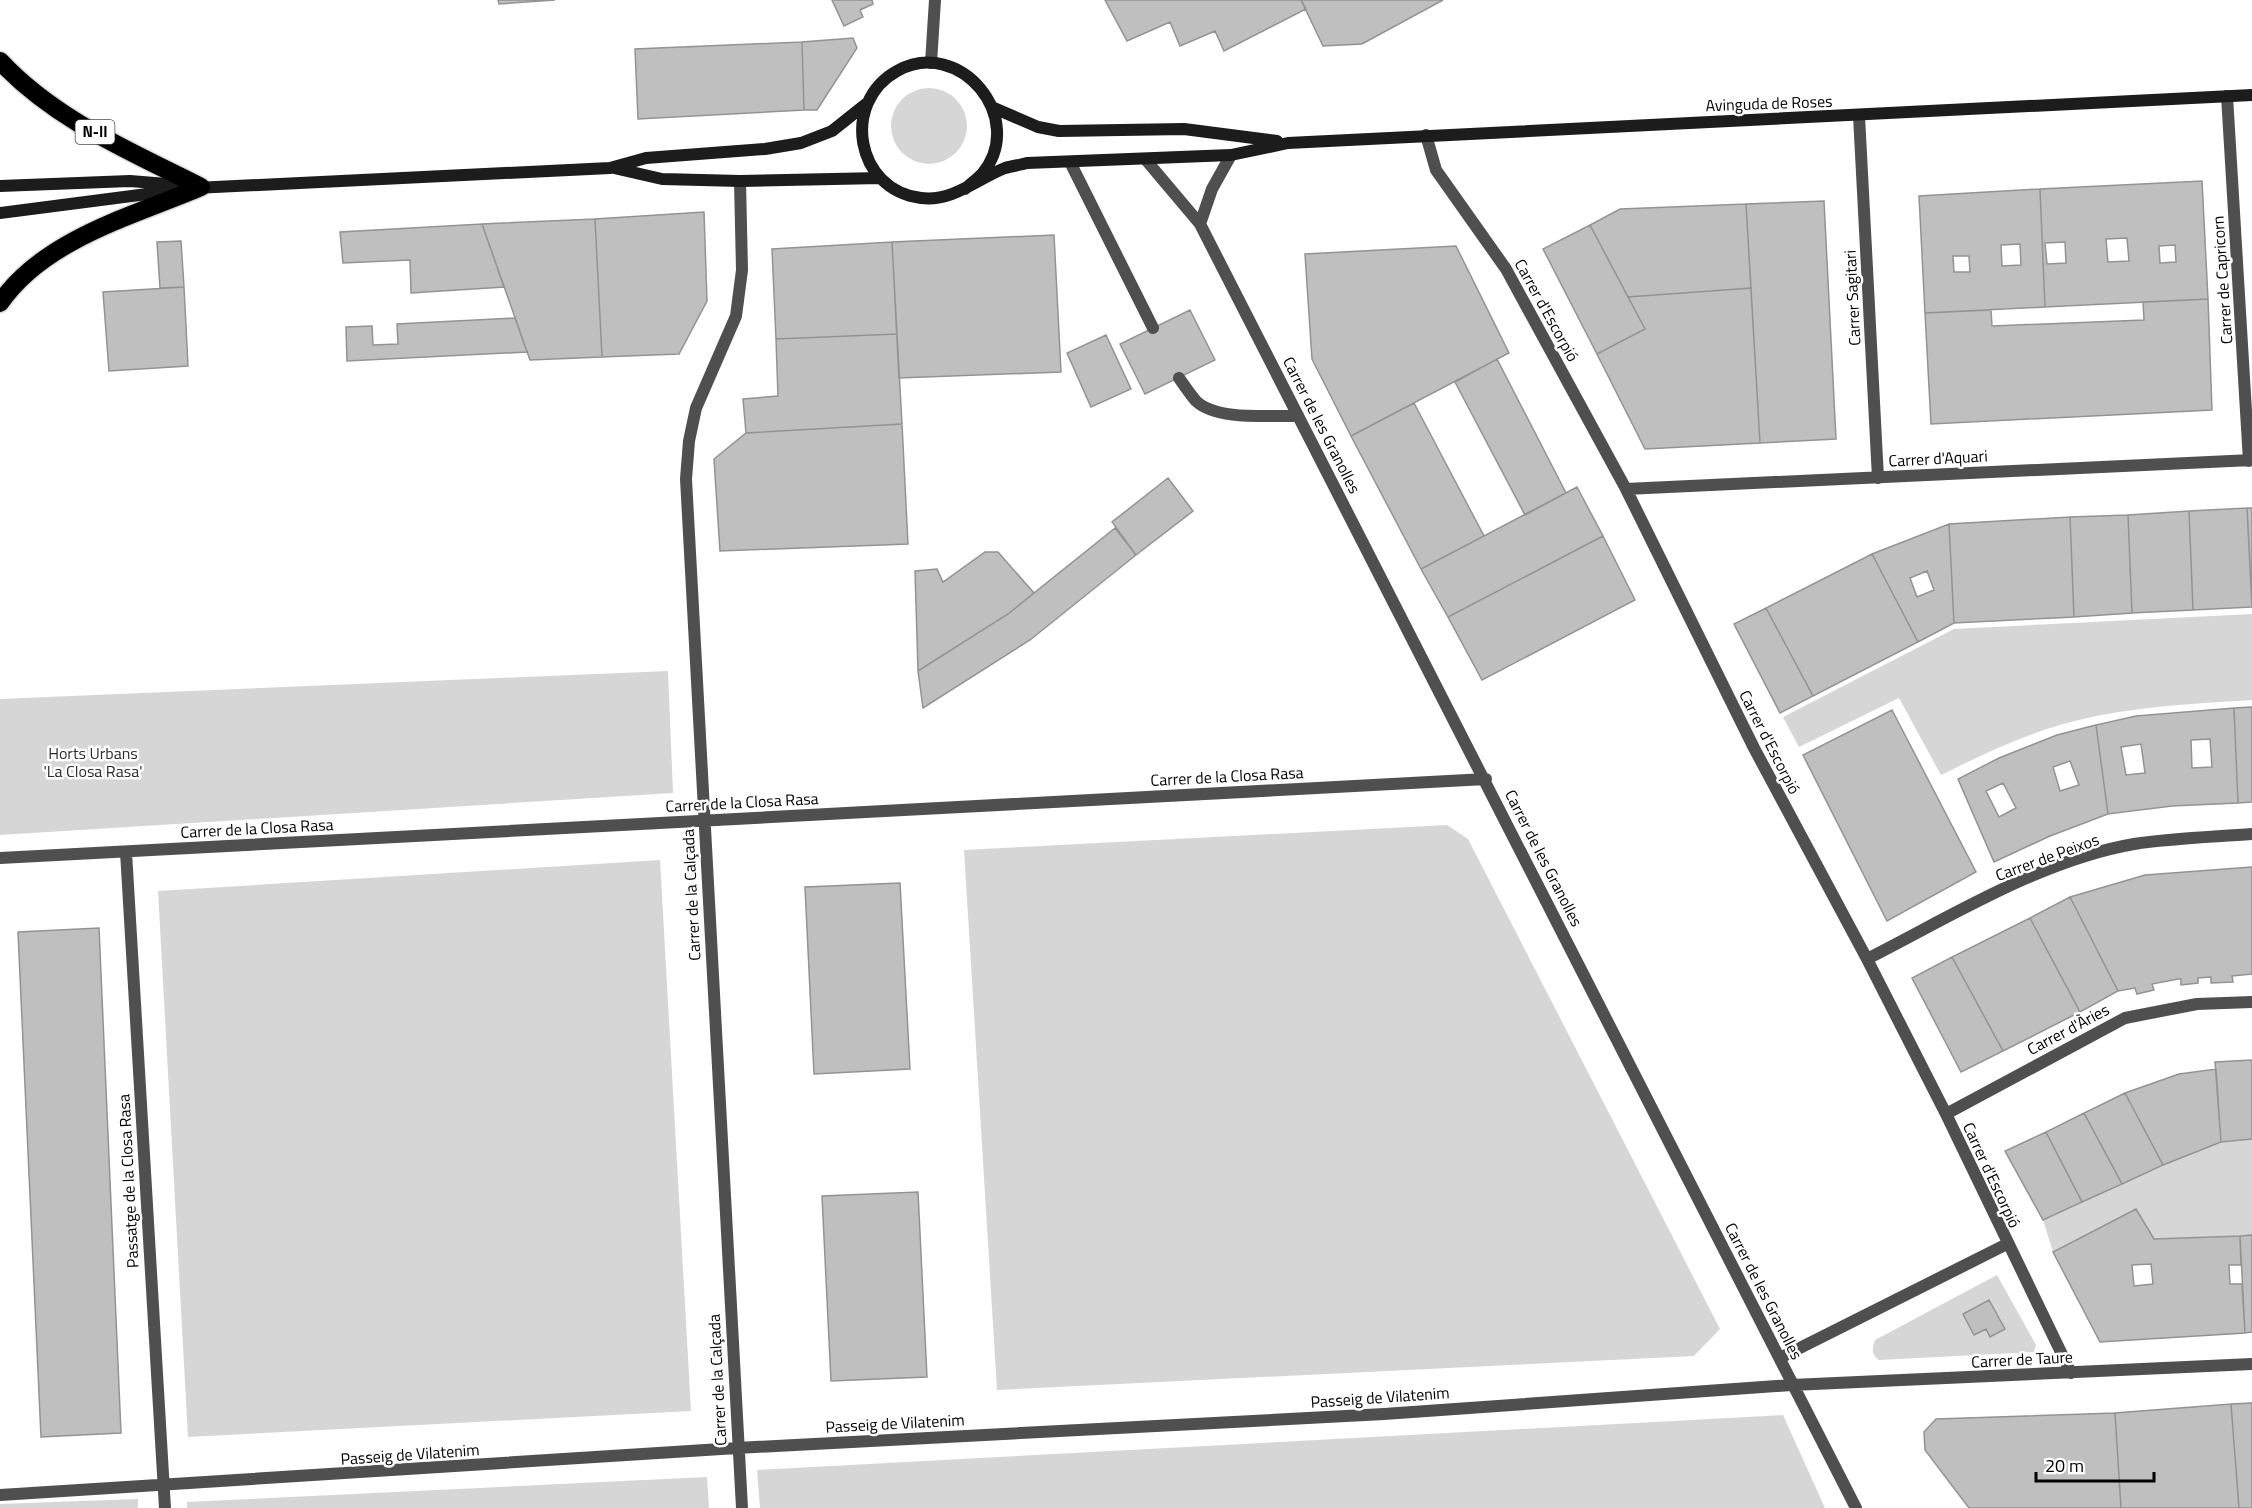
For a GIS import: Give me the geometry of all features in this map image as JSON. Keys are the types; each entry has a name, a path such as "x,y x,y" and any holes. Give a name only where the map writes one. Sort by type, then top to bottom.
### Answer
{"highway":[{"name":"N-II","path":"0,61 14,76 61,114 201,187"},
{"path":"0,303 35,266 76,239 201,187"}],"main road":[{"path":"0,213 201,187 610,168 646,158 765,149 801,142 832,131 866,104 875,89 899,69 931,63 951,66 969,75 984,90 994,108 998,130 994,153 982,173 965,189"},
{"name":"Avinguda de Roses","path":"1288,142 1859,116 2252,95"},
{"path":"866,104 861,135 864,151 880,178 892,188 921,198 951,195 1005,168 1027,163 1231,155 1288,142"},
{"path":"994,108 1038,127 1059,131 1184,129 1288,142"},
{"path":"610,168 662,179 740,181 880,178"},
{"path":"0,186 130,181 201,187"}],"street":[{"path":"931,63 935,0"},
{"name":"Carrer de Capricorn","path":"2227,96 2251,461"},
{"name":"Carrer Sagitari","path":"1859,116 1878,478"},
{"name":"Carrer d'Escorpió","path":"1426,135 1436,170 1506,269 1626,489 1754,748 1867,959 1946,1114 2071,1373"},
{"path":"1200,224 1212,189 1231,155"},
{"name":"Carrer de les Granolles","path":"1146,160 1200,224 1486,779 1792,1385 1857,1508"},
{"path":"1070,162 1153,328"},
{"name":"Carrer de la Calçada","path":"740,181 742,270 736,316 696,408 689,441 686,479 742,1508"},
{"path":"1179,378 1197,401 1210,410 1222,413 1298,416"},
{"name":"Carrer d'Aquari","path":"1626,489 2251,461"},
{"name":"Carrer de la Closa Rasa","path":"0,858 1486,779"},
{"name":"Carrer de Peixos","path":"1867,959 2000,891 2099,854 2133,844 2252,834"},
{"name":"Passatge de la Closa Rasa","path":"126,852 165,1508"},
{"name":"Carrer d'Àries","path":"1946,1114 2125,1018 2198,1004 2252,1002"},
{"path":"1780,1358 2007,1244"},
{"name":"Carrer de Taure","path":"1792,1385 2252,1364"},
{"name":"Passeig de Vilatenim","path":"0,1495 163,1487 737,1448 1384,1414 1792,1385"}],"green space":[{"path":"922,88 936,88 950,94 961,105 967,119 964,141 956,153 936,164 922,164 908,158 897,147 891,133 891,119 897,105 908,94"},
{"path":"2252,614 2252,700 2155,707 2083,719 2014,741 1941,775 1899,698 1799,747 1783,717 1954,629"},
{"name":"Horts Urbans 'La Closa Rasa'","path":"668,671 673,793 0,835 0,699"},
{"path":"1447,825 1468,839 1720,1329 1694,1356 997,1390 964,850"},
{"path":"660,860 691,1411 188,1437 158,891"},
{"path":"2252,1139 2252,1235 2154,1239 2136,1210 2053,1252 2043,1220 2192,1151 2221,1142"},
{"path":"1997,1275 2036,1345 2034,1352 1879,1360 1873,1353 1875,1340"},
{"path":"1783,1415 1825,1508 760,1508 757,1470"},
{"path":"707,1477 709,1508 187,1508 187,1502"},
{"path":"138,1499 138,1508 0,1508 0,1504"}],"building":[{"path":"498,0 555,0 499,4"},
{"path":"832,0 872,0 873,4 860,10 863,17 844,26"},
{"path":"1105,0 1301,0 1306,9 1224,51 1215,31 1180,46 1170,22 1127,41"},
{"path":"1301,0 1443,0 1362,44 1323,46"},
{"path":"853,38 857,48 817,110 804,110 802,42"},
{"path":"802,42 804,110 638,119 635,49"},
{"path":"2202,181 2208,299 2045,307 2040,189","holes":["2127,238 2129,261 2108,262 2106,239","2065,242 2066,263 2047,264 2045,243","2175,245 2176,262 2160,263 2159,246"]},
{"path":"2040,189 2045,307 1925,313 1919,196","holes":["2020,244 2021,265 2002,266 2001,245","1953,256 1969,256 1970,272 1954,272"]},
{"path":"1824,201 1836,439 1760,443 1746,204"},
{"path":"1746,204 1751,288 1628,297 1590,225 1620,209"},
{"path":"704,212 707,301 679,354 602,357 595,219"},
{"path":"595,219 602,357 530,360 482,224"},
{"path":"482,224 504,287 411,293 410,260 343,263 340,232"},
{"path":"1590,225 1645,329 1597,354 1543,249"},
{"path":"1054,235 1061,372 899,378 892,242"},
{"path":"181,241 184,287 160,288 157,242"},
{"path":"892,242 897,334 776,339 772,249"},
{"path":"1456,246 1509,353 1351,436 1312,359 1305,254"},
{"path":"184,287 188,366 109,371 103,292"},
{"path":"1751,288 1760,443 1645,449 1597,354 1645,329 1628,297"},
{"path":"2208,299 2212,410 1931,424 1925,313 1991,310 1992,326 2144,320 2143,302"},
{"path":"1190,310 1215,360 1145,394 1120,344"},
{"path":"515,318 527,352 347,361 346,327 372,326 373,345 398,344 397,324"},
{"path":"897,334 902,424 746,433 743,399 778,396 776,339"},
{"path":"1106,335 1131,389 1091,407 1067,353"},
{"path":"1497,359 1566,493 1525,515 1455,382"},
{"path":"1414,403 1484,536 1421,569 1351,436"},
{"path":"902,424 908,544 720,551 714,459 746,433"},
{"path":"1168,478 1193,511 1136,555 1112,522"},
{"path":"1577,487 1603,536 1448,617 1421,569"},
{"path":"2247,508 2252,508 2252,602"},
{"path":"2247,508 2252,607 2193,610 2189,511"},
{"path":"2189,511 2193,610 2132,613 2128,515"},
{"path":"2128,515 2132,613 2074,617 2070,517"},
{"path":"2070,517 2074,617 1954,623 1949,524"},
{"path":"1949,524 1954,623 1918,642 1872,554","holes":["1927,571 1934,590 1917,597 1910,578"]},
{"path":"1115,528 1136,555 1030,640 923,708 918,671 1008,614"},
{"path":"1603,536 1635,600 1482,680 1448,617"},
{"path":"985,552 998,552 1034,593 1008,614 918,671 915,571 937,569 943,582"},
{"path":"1872,554 1918,642 1813,696 1766,608"},
{"path":"1766,608 1813,696 1780,713 1734,624"},
{"path":"2252,707 2252,802 2238,803 2234,708"},
{"path":"2234,708 2238,803 2172,806 2108,814 2096,725 2136,716","holes":["2210,739 2212,767 2192,768 2191,740","2141,744 2145,773 2126,775 2121,747"]},
{"path":"1892,710 1976,872 1887,921 1803,755"},
{"path":"2096,725 2108,814 2050,836 1994,862 1958,779 1999,758 2057,735","holes":["2070,761 2079,785 2060,791 2053,767","2003,783 2016,808 1999,817 1986,791"]},
{"path":"2252,867 2252,974 2232,976 2233,982 2211,983 2211,977 2198,978 2198,983 2181,985 2181,979 2178,979 2152,984 2154,990 2137,994 2135,988 2118,991 2070,897 2145,875"},
{"path":"900,883 910,1069 814,1074 805,887"},
{"path":"2070,897 2118,991 2080,1012 2030,918"},
{"path":"2030,918 2080,1012 2003,1051 1952,957"},
{"path":"99,928 121,1433 41,1437 18,932"},
{"path":"1952,957 2003,1051 1961,1072 1912,978"},
{"path":"2252,1060 2252,1139 2221,1142 2215,1062"},
{"path":"2216,1069 2221,1142 2163,1165 2125,1093 2179,1074"},
{"path":"2125,1093 2163,1165 2122,1184 2084,1113"},
{"path":"2084,1113 2122,1184 2082,1202 2046,1132"},
{"path":"2046,1132 2082,1202 2043,1220 2005,1151"},
{"path":"918,1192 927,1377 831,1381 822,1196"},
{"path":"2136,1209 2154,1239 2240,1236 2241,1265 2229,1265 2230,1284 2242,1284 2245,1333 2100,1342 2053,1252","holes":["2151,1264 2153,1284 2134,1286 2132,1265"]},
{"path":"2252,1235 2252,1332 2245,1333 2240,1236"},
{"path":"1989,1300 2005,1329 1990,1337 1986,1329 1974,1335 1963,1314"},
{"path":"2252,1403 2252,1508 2239,1508 2231,1404"},
{"path":"2231,1404 2239,1508 2121,1508 2115,1413"},
{"path":"2115,1413 2121,1508 1969,1508 1925,1450 1924,1432 1936,1419"}]}
